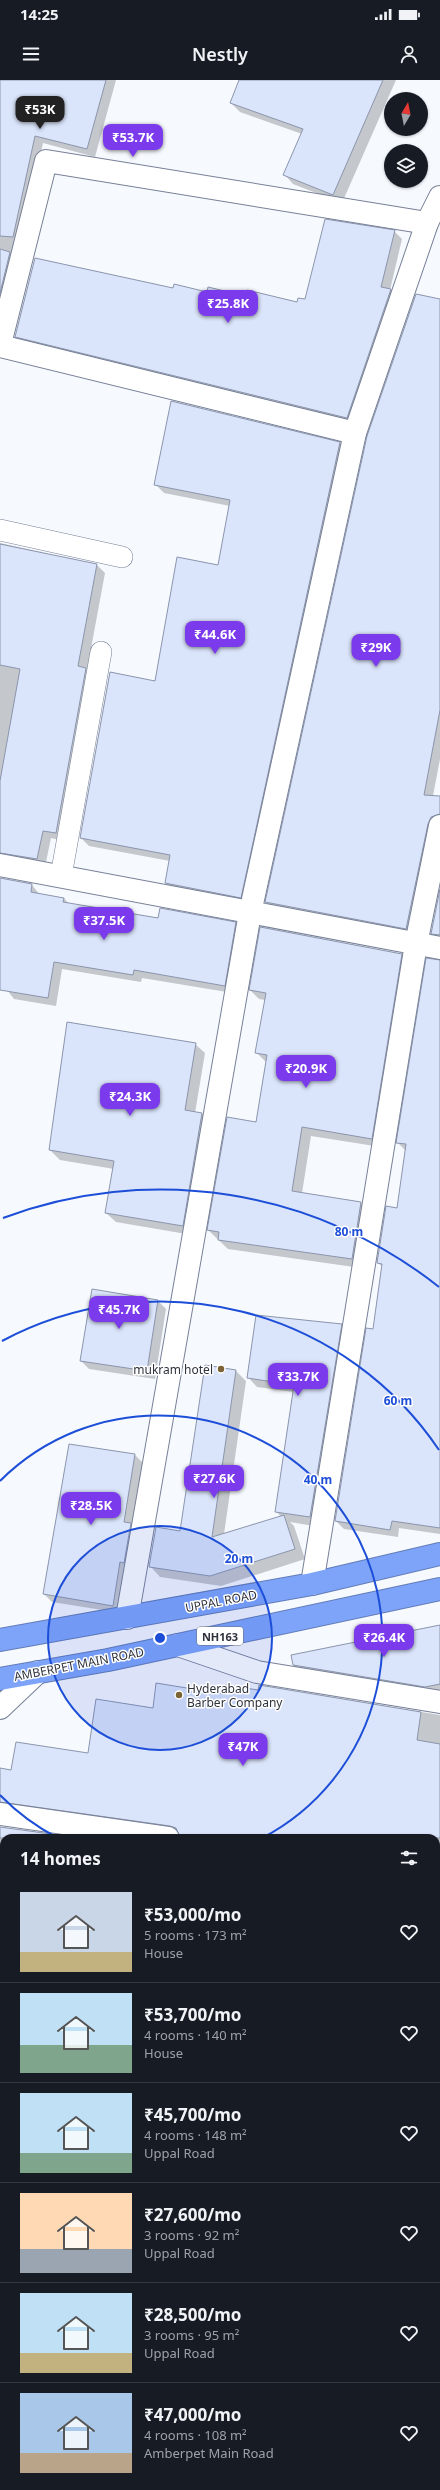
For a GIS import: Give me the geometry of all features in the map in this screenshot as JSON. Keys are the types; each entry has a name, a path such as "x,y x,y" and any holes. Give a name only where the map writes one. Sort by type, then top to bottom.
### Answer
{"highway":[{"name":"UPPAL ROAD","path":"5,1638 127,1618 312,1584 440,1554"},
{"name":"AMBERPET MAIN ROAD","path":"0,1679 178,1645 440,1589"}],"street":[{"path":"355,433 0,345 46,161 427,223"},
{"path":"127,1618 250,913 355,433 427,223 440,197"},
{"path":"312,1584 416,944 440,826"},
{"path":"0,865 440,948"},
{"path":"178,1645 258,1672 440,1702"},
{"path":"0,1708 38,1672"},
{"path":"0,1814 140,1834"}],"lane":[{"path":"0,530 122,557"},
{"path":"61,876 101,652"}],"building":[{"path":"0,80 106,80 87,149 35,136 13,237 0,236"},
{"path":"239,80 383,80 333,195 283,175 303,129 230,103"},
{"path":"325,219 395,230 381,287 391,289 347,418 15,337 35,258 173,288 174,284 207,292 208,287 245,296 247,290 297,302 298,298 305,299"},
{"path":"0,249 10,252 0,293"},
{"path":"416,294 440,299 440,710 424,795 440,796 440,814 431,817 428,824 406,929 265,902 367,436"},
{"path":"171,401 340,442 241,898 165,883 170,855 80,838 110,672 155,681 177,557 218,565 230,500 154,485"},
{"path":"0,544 97,564 78,666 86,668 56,833 43,831 37,859 0,853 0,781 20,669 0,665"},
{"path":"0,878 32,884 31,892 64,898 63,902 158,918 160,908 236,922 225,986 134,970 133,975 54,962 48,998 0,990"},
{"path":"440,889 440,935 431,934"},
{"path":"260,927 402,954 372,1139 302,1127 292,1191 361,1202 352,1259 218,1240 219,1232 207,1230 227,1117 256,1122 267,1055 255,1053 266,993 249,990"},
{"path":"426,958 440,960 440,1528 392,1521 390,1530 335,1521 366,1328 373,1329 382,1264 377,1263 386,1206 397,1208 406,1144 396,1143"},
{"path":"67,1022 196,1043 185,1110 202,1113 183,1226 105,1213 114,1161 49,1150"},
{"path":"92,1289 158,1300 147,1371 80,1361"},
{"path":"256,1315 342,1324 310,1517 275,1512 294,1385 247,1378"},
{"path":"205,1365 236,1370 212,1537 284,1515 295,1549 210,1576 149,1567 156,1527 180,1531"},
{"path":"69,1444 135,1454 124,1522 131,1523 124,1563 120,1562 113,1606 43,1594"},
{"path":"440,1625 440,1684 425,1687 293,1665 291,1655"},
{"path":"156,1683 224,1694 225,1685 258,1690 259,1685 421,1712 417,1740 440,1744 440,1834 178,1834 176,1828 170,1826 0,1802 0,1768 11,1770 16,1742 88,1753 96,1699 153,1708"},
{"path":"0,1827 51,1834 0,1834"}],"place":[{"name":"mukram hotel","path":"221,1369"},
{"name":"Hyderabad Barber Company","path":"179,1695"}]}
